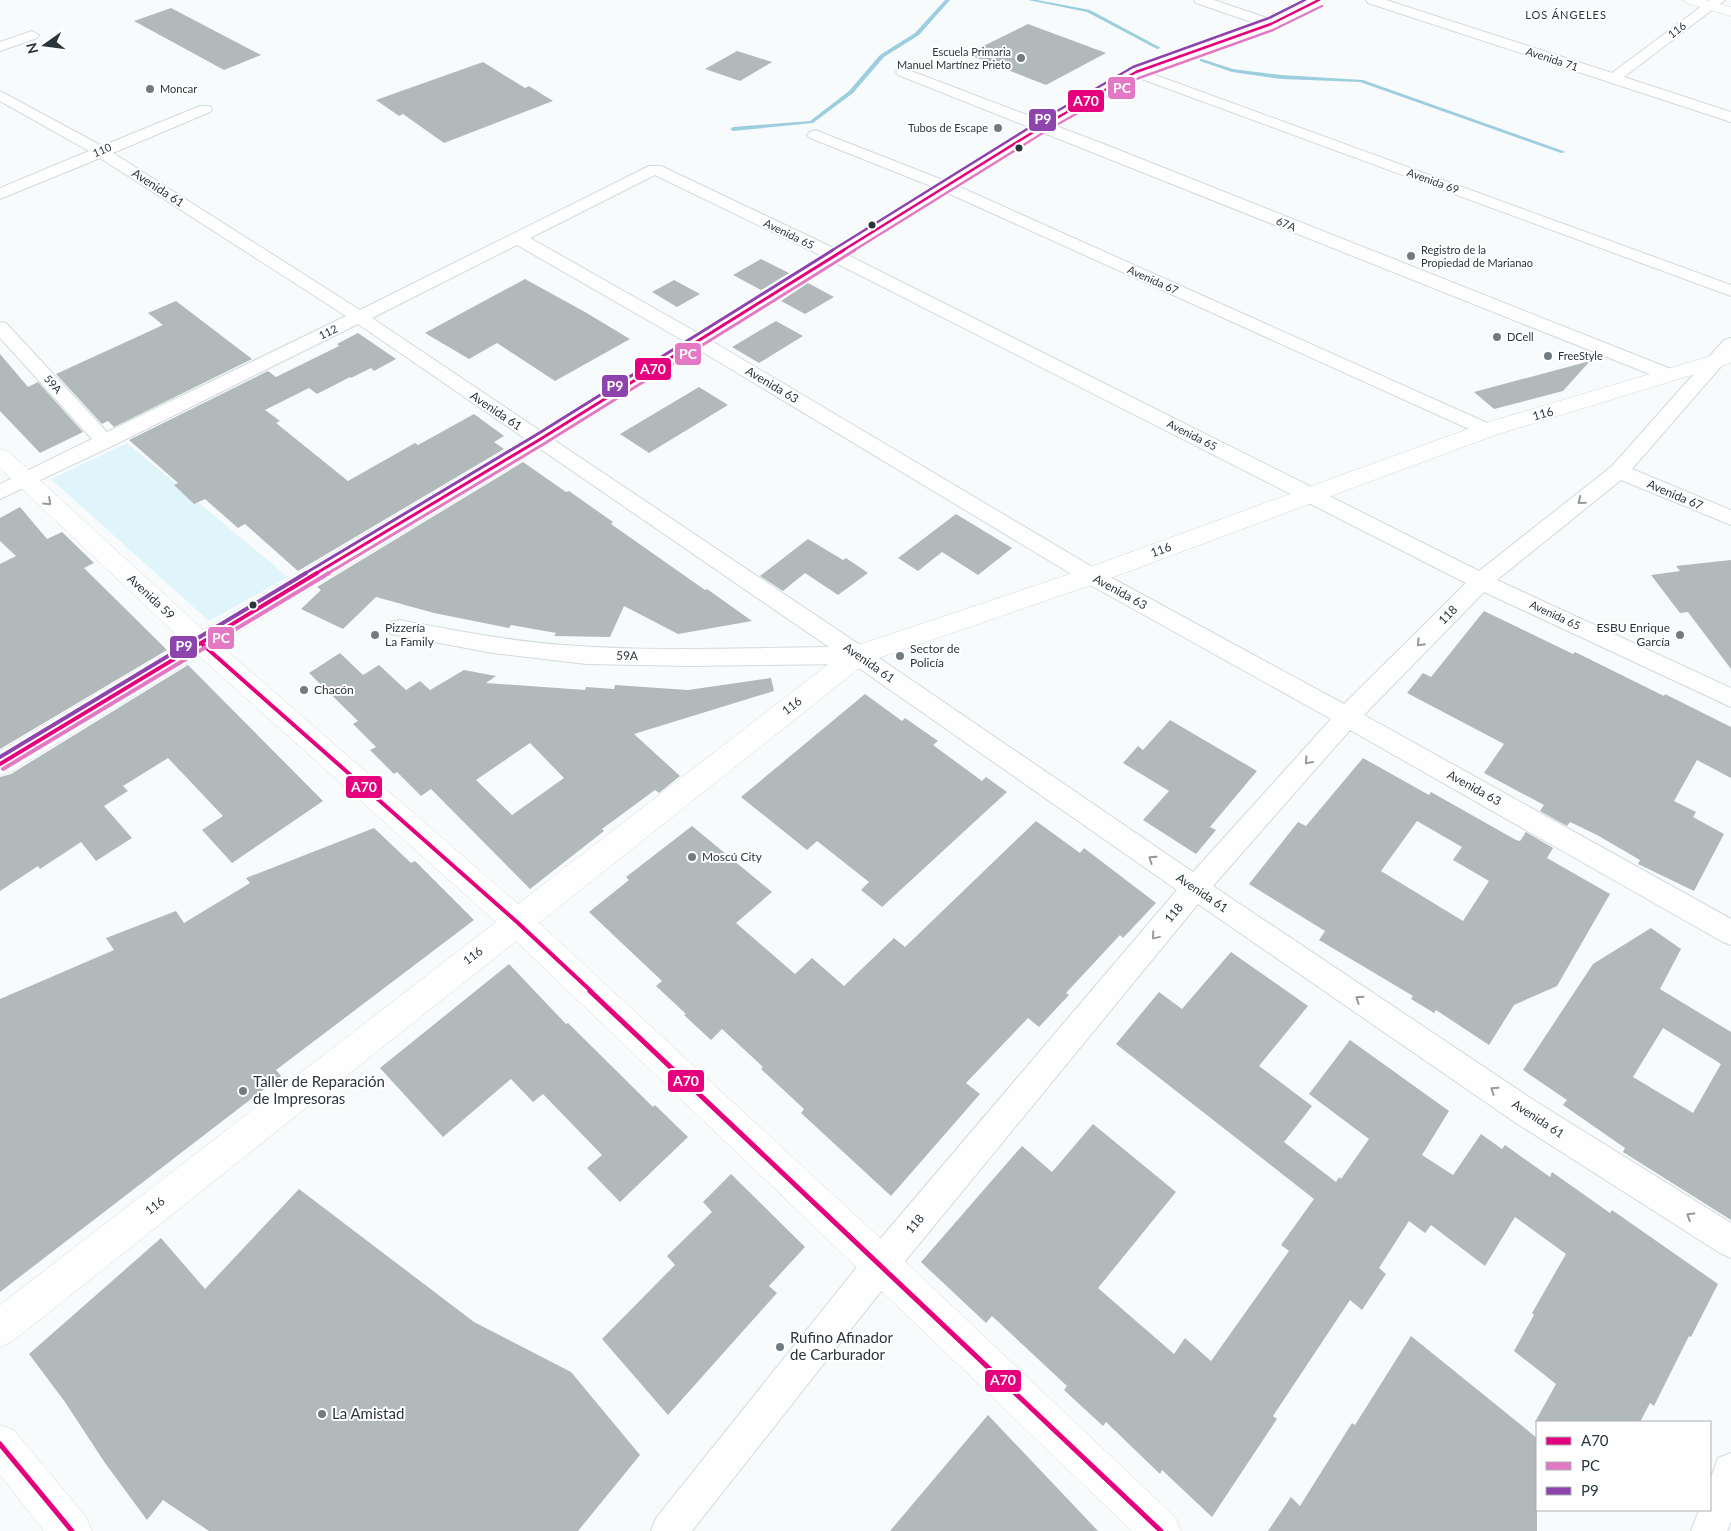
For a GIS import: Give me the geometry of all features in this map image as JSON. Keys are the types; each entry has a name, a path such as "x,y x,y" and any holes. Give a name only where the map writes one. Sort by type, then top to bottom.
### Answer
{"street":[{"path":"1201,0 1270,24"},
{"path":"0,764 539,440 1043,126 1136,72 1270,24 1318,0"},
{"name":"Avenida 71","path":"1373,0 1731,117"},
{"path":"1691,0 1714,3 1731,12"},
{"name":"116","path":"1613,79 1714,3"},
{"path":"0,47 32,35"},
{"name":"67A","path":"903,72 1669,375"},
{"name":"Avenida 69","path":"1136,72 1731,291"},
{"name":"Avenida 61","path":"0,95 100,151 359,317 858,655 1195,888 1524,1110 1731,1242"},
{"name":"110","path":"0,194 204,109"},
{"name":"Avenida 67","path":"815,135 947,187 1488,430"},
{"name":"112","path":"0,492 359,317 654,168"},
{"name":"Avenida 65","path":"654,168 834,255 1481,581 1731,698"},
{"name":"Avenida 63","path":"517,238 698,340 1091,576 1347,717 1731,933"},
{"name":"59A","path":"0,327 105,442"},
{"name":"116","path":"0,1328 858,655 1091,576 1488,430 1669,375 1726,354"},
{"name":"118","path":"669,1531 881,1264 1195,888 1347,717 1481,581 1619,471 1726,354"},
{"name":"Avenida 59","path":"0,456 201,643 517,922 881,1264 1161,1531"},
{"name":"Avenida 67","path":"1619,471 1731,518"},
{"name":"59A","path":"399,628 488,644 588,655 858,655"},
{"path":"0,1444 72,1531"},
{"path":"1709,1531 1731,1471"}],"shaded area":[{"path":"127,443 288,577 209,621 51,479"}],"building":[{"path":"171,8 261,55 224,70 134,21"},
{"path":"1028,24 1106,53 1046,85 967,54"},
{"path":"737,51 772,62 740,81 705,69"},
{"path":"483,62 525,88 529,86 553,101 444,143 403,114 399,116 376,100"},
{"path":"761,259 789,273 761,290 733,275"},
{"path":"525,279 630,339 555,381 497,343 469,359 425,333"},
{"path":"674,280 700,294 677,307 652,292"},
{"path":"808,283 834,297 805,314 781,301"},
{"path":"176,301 252,359 114,427 108,421 102,424 56,374 163,325 148,313"},
{"path":"776,321 803,336 759,363 732,347"},
{"path":"358,333 396,359 374,371 371,368 350,377 317,394 309,388 265,410 280,421 276,423 348,481 415,443 418,445 474,414 504,436 494,442 504,449 298,571 245,524 238,528 205,499 194,504 174,485 178,483 129,440 268,371 276,377 339,346 337,344"},
{"path":"0,354 28,387 38,382 83,432 40,453 0,411"},
{"path":"1590,361 1563,391 1494,409 1474,392"},
{"path":"699,387 728,405 649,453 620,434"},
{"path":"523,462 566,492 569,491 613,522 611,524 752,621 678,634 624,606 610,637 554,636 556,633 511,625 509,628 434,613 376,597 343,629 301,609 321,590 317,587"},
{"path":"20,507 47,539 62,532 94,563 84,568 167,650 0,749 0,564 16,556 0,541 0,518"},
{"path":"956,514 1012,548 978,575 942,552 918,571 898,558"},
{"path":"808,539 843,560 846,558 868,573 838,595 805,573 783,591 760,576"},
{"path":"1731,560 1731,669 1688,612 1680,613 1651,575 1680,571 1676,566"},
{"path":"1484,611 1573,654 1575,652 1664,696 1665,694 1731,727 1731,778 1697,760 1674,801 1696,812 1693,817 1724,834 1694,891 1638,864 1640,860 1597,835 1570,822 1567,826 1540,811 1544,805 1484,773 1504,744 1407,693 1423,673 1431,677"},
{"path":"340,653 363,675 379,665 406,690 420,681 430,690 464,670 496,676 486,683 585,690 586,687 614,689 615,685 688,690 771,678 774,691 634,734 680,776 659,793 655,790 602,829 604,831 530,889 431,789 421,796 397,772 394,774 370,750 376,747 353,724 358,721 309,673","holes":["530,743 564,778 512,815 476,780"]},
{"path":"188,665 323,801 232,863 202,830 223,816 168,758 123,786 128,791 104,806 132,838 96,861 81,842 40,869 38,866 0,891 0,777 11,774"},
{"path":"865,694 902,721 905,718 938,741 933,745 982,781 986,777 1007,792 882,907 861,890 869,882 817,841 807,850 741,797"},
{"path":"1170,720 1257,771 1210,827 1216,830 1196,854 1143,820 1169,791 1123,763 1138,746 1143,750"},
{"path":"1363,758 1429,795 1431,792 1516,840 1520,841 1526,832 1553,848 1547,858 1610,894 1557,986 1514,1005 1489,1045 1436,1010 1434,1013 1411,999 1413,996 1319,940 1325,931 1249,884 1298,822 1306,826","holes":["1417,821 1462,847 1453,860 1489,881 1463,921 1381,871"]},
{"path":"1036,821 1080,853 1084,848 1156,903 1123,938 1120,935 1066,993 1069,995 1039,1027 1028,1018 966,1083 980,1094 891,1196 801,1113 804,1109 722,1029 711,1040 684,1015 686,1014 656,986 662,981 589,912 629,880 626,877 692,826 772,892 736,923 795,974 812,958 844,986 894,938 905,947"},
{"path":"374,828 411,863 415,861 474,920 276,1070 281,1076 0,1292 0,999 114,950 106,938 176,911 184,923 250,883 246,878"},
{"path":"1651,928 1681,949 1660,989 1731,1032 1731,1220 1623,1152 1625,1148 1563,1105 1567,1100 1523,1070 1593,964","holes":["1663,1028 1721,1064 1693,1113 1633,1077"]},
{"path":"1231,952 1308,1006 1259,1066 1312,1106 1284,1142 1336,1182 1339,1177 1341,1179 1369,1139 1309,1094 1350,1040 1449,1111 1422,1155 1453,1175 1481,1134 1502,1149 1505,1145 1550,1177 1552,1172 1610,1213 1612,1210 1718,1284 1691,1337 1689,1336 1654,1406 1650,1403 1641,1421 1535,1422 1556,1384 1514,1351 1534,1315 1532,1313 1566,1254 1515,1217 1485,1266 1431,1225 1425,1233 1409,1221 1379,1268 1386,1274 1362,1310 1350,1300 1273,1416 1277,1419 1212,1517 1162,1470 1160,1474 1106,1422 1103,1426 1064,1390 1067,1386 992,1316 986,1323 921,1262 1022,1146 1052,1172 1093,1124 1176,1192 1098,1288 1174,1354 1185,1338 1211,1361 1289,1251 1281,1245 1314,1199 1116,1044 1159,992 1182,1009"},
{"path":"509,964 566,1024 568,1023 653,1107 655,1105 688,1137 620,1202 587,1168 602,1155 543,1094 533,1102 511,1079 443,1137 380,1068"},
{"path":"731,1174 805,1247 769,1286 777,1293 668,1415 602,1339 675,1265 667,1256 712,1212 703,1202"},
{"path":"299,1189 474,1322 571,1372 640,1455 578,1531 209,1531 163,1500 147,1520 105,1463 65,1402 29,1354 161,1238 205,1289"},
{"path":"1411,1336 1536,1437 1537,1531 1268,1531 1291,1497 1300,1506 1352,1423 1355,1425"},
{"path":"988,1415 1098,1531 890,1531"}],"waterway":[{"path":"733,129 811,122 851,92 882,56 917,34 948,0"},
{"path":"1030,0 1088,11 1159,48"},
{"path":"1202,60 1232,70 1281,77 1361,81 1563,152"}],"transit line":[{"name":"P9","path":"0,757 536,435 1040,121 1133,67 1269,18 1305,0"},
{"name":"A70","path":"0,764 539,440 1043,126 1136,72 1271,24 1319,0"},
{"name":"PC","path":"3,769 542,445 1046,131 1139,78 1273,30 1322,6"},
{"name":"A70","path":"201,643 517,922 881,1264 1161,1531"},
{"name":"A70","path":"0,1444 72,1531"}],"place":[{"name":"Escuela Primaria Manuel Martínez Prieto","path":"1021,58"},
{"name":"Moncar","path":"150,89"},
{"name":"Tubos de Escape","path":"998,128"},
{"name":"Registro de la Propiedad de Marianao","path":"1411,256"},
{"name":"DCell","path":"1497,337"},
{"name":"FreeStyle","path":"1548,356"},
{"name":"Pizzería La Family","path":"375,635"},
{"name":"ESBU Enrique García","path":"1680,635"},
{"name":"Sector de Policía","path":"900,656"},
{"name":"Chacón","path":"304,690"},
{"name":"Moscú City","path":"692,857"},
{"name":"Taller de Reparación de Impresoras","path":"243,1091"},
{"name":"Rufino Afinador de Carburador","path":"780,1347"},
{"name":"La Amistad","path":"322,1414"}],"district":[{"name":"LOS ÁNGELES","path":"1566,15"}]}
